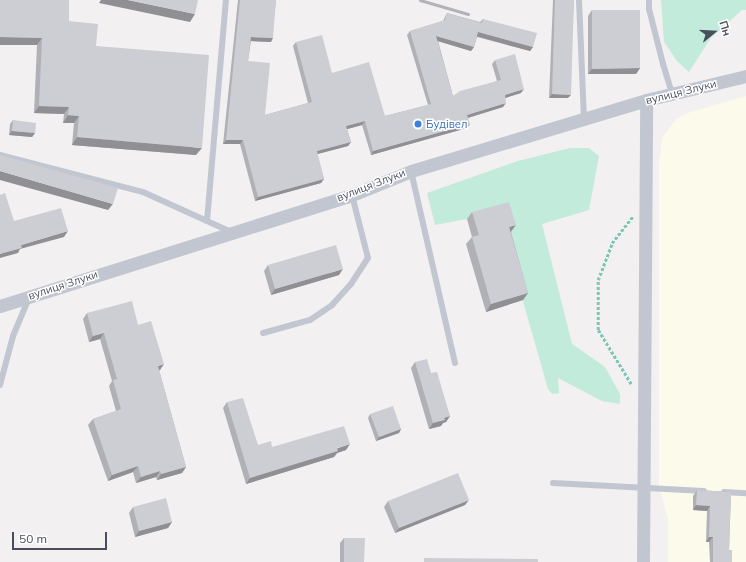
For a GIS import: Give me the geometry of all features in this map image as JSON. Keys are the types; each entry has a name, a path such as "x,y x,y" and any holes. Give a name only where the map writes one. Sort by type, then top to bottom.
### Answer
{"street":[{"name":"вулиця Злуки","path":"0,306 352,195 411,171 646,100 746,76"},
{"path":"643,562 646,100"}],"lane":[{"path":"206,221 226,0"},
{"path":"579,0 584,119"},
{"path":"649,0 649,9 662,64 672,93"},
{"path":"0,155 143,192 231,232"},
{"path":"411,171 455,363"},
{"path":"263,333 310,320 332,306 351,284 368,258 352,195"},
{"path":"0,385 13,336 30,296"},
{"path":"553,483 643,489 746,493"}],"path":[{"path":"634,389 598,330 598,280 612,243 645,201"}],"shaded area":[{"path":"746,96 746,562 668,562 668,519 659,486 659,163 662,138 676,119 688,113"}],"green space":[{"path":"661,0 746,0 746,10 742,10 710,39 689,72 677,61 664,42"},
{"path":"570,148 589,148 599,156 589,210 542,224 572,344 605,367 620,394 620,404 602,401 558,378 559,393 552,394 548,389 504,235 467,219 435,225 427,193 518,161"}],"building":[{"path":"0,0 69,0 69,21 98,24 96,46 209,55 202,148 77,137 79,116 68,115 69,107 39,106 42,38 0,37"},
{"path":"128,0 198,0 195,14"},
{"path":"240,0 276,0 273,38 251,37 248,61 270,63 265,115 312,102 296,42 322,35 332,73 369,62 385,116 431,104 410,31 445,20 447,13 482,23 483,19 537,33 533,47 478,32 474,47 436,36 453,96 460,91 501,80 495,60 515,54 524,89 505,95 506,103 467,115 470,124 373,151 365,121 346,126 351,142 317,151 324,179 258,197 243,140 226,140"},
{"path":"555,0 574,0 571,95 552,94"},
{"path":"592,10 640,10 640,68 592,69"},
{"path":"13,120 36,123 35,133 12,131"},
{"path":"0,155 118,188 113,204 0,171"},
{"path":"5,193 14,221 61,208 68,231 21,245 22,248 0,254 0,195"},
{"path":"509,202 516,225 509,227 528,293 491,304 472,237 479,235 472,212"},
{"path":"336,245 343,269 275,289 268,265"},
{"path":"132,301 138,325 151,321 164,364 158,366 186,467 161,474 160,471 141,477 138,466 112,475 93,419 121,409 113,380 117,379 104,333 93,336 87,313"},
{"path":"427,359 431,373 437,372 450,416 444,418 445,420 433,423 415,362"},
{"path":"243,398 258,445 271,441 272,447 344,426 350,444 337,448 338,451 250,478 227,402"},
{"path":"393,406 401,429 379,437 370,414"},
{"path":"458,473 469,500 399,528 388,501"},
{"path":"697,490 731,492 729,550 732,550 732,562 713,562 713,537 709,537 710,506 696,505"},
{"path":"166,498 172,522 139,531 133,507"},
{"path":"344,538 365,538 364,562 344,562"},
{"path":"424,558 538,559 538,562 424,562"}],"railway":[{"path":"420,0 468,14"}],"place":[{"name":"Будівел","path":"418,124"}]}
